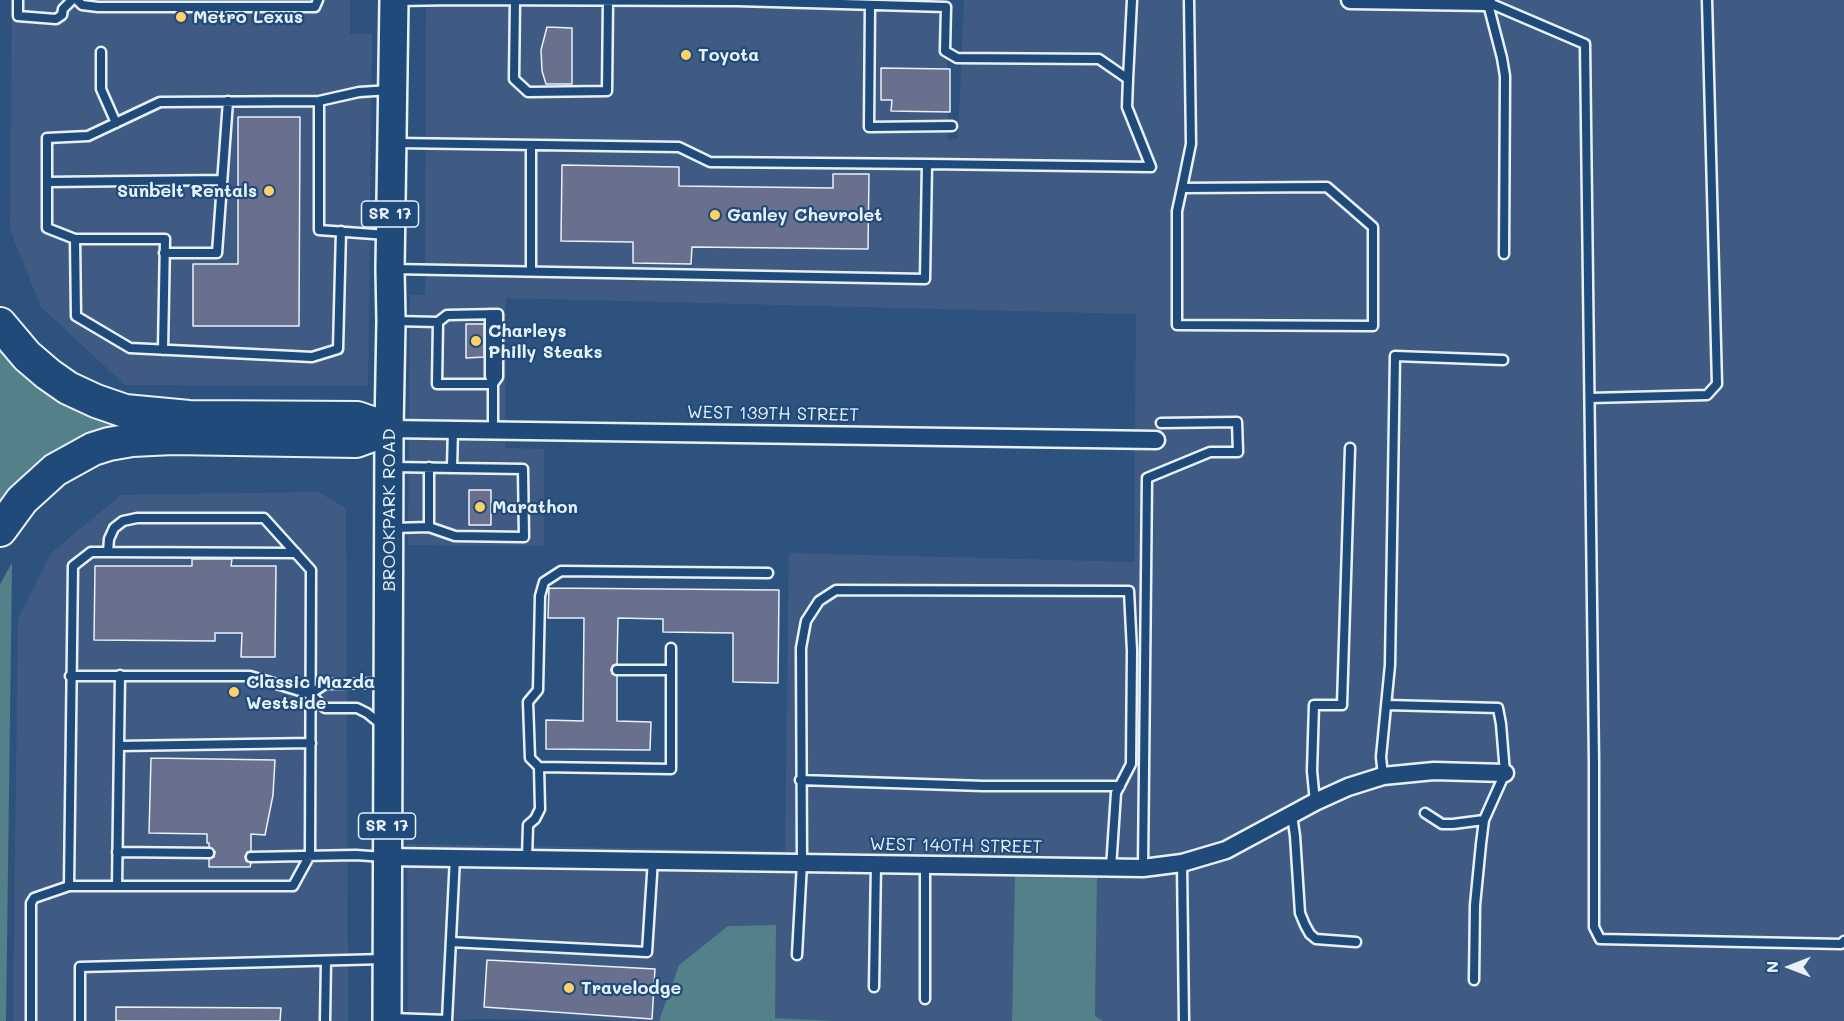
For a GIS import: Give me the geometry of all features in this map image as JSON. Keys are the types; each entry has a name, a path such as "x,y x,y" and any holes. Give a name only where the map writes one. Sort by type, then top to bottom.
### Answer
{"highway":[{"path":"0,324 27,356 68,388 125,411 189,417 357,418 389,429"},
{"path":"0,530 22,500 55,470 93,449 109,444 132,440 173,438 356,441 389,429"}],"main road":[{"name":"BROOKPARK ROAD","path":"387,1019 390,236 394,0"}],"street":[{"path":"1350,0 1489,1"},
{"name":"WEST 139TH STREET","path":"389,429 1156,440"},
{"name":"WEST 140TH STREET","path":"387,857 1143,868 1182,863 1226,850 1315,802 1348,787 1383,776 1434,771 1505,773"}],"lane":[{"path":"18,0 18,16 56,19 62,15 63,9 72,0"},
{"path":"77,0 82,5 98,7 315,7 318,0"},
{"path":"394,0 737,1 946,7 945,51 957,58 1099,59 1128,80"},
{"path":"515,0 514,79 528,92 607,91 608,1"},
{"path":"391,143 679,147 710,162 1151,167 1127,107 1132,0"},
{"path":"1182,188 1327,187 1373,227 1373,326 1177,325 1177,211 1191,144 1189,0"},
{"path":"1590,398 1707,395 1717,384 1707,0"},
{"path":"1489,1 1505,76 1504,254"},
{"path":"1489,1 1585,45 1594,927 1599,939 1841,944 1844,941"},
{"path":"870,5 869,127 952,126"},
{"path":"101,52 101,89 116,123"},
{"path":"163,350 165,239 75,239 47,228 47,138 88,136 160,102 320,100 359,92 392,90"},
{"path":"320,100 319,230 390,236"},
{"path":"165,253 217,253 228,101"},
{"path":"531,145 531,271"},
{"path":"390,269 925,279 927,164"},
{"path":"47,182 222,180"},
{"path":"75,239 76,316 130,348 312,357 338,349 341,231"},
{"path":"391,321 438,322 447,315 498,314 498,376 494,384 493,430"},
{"path":"438,322 437,384 494,384"},
{"path":"1383,776 1381,758 1390,665 1395,356 1503,360"},
{"path":"1143,868 1147,478 1210,452 1238,452 1237,422 1161,423"},
{"path":"452,468 453,429"},
{"path":"1315,802 1312,771 1314,705 1342,705 1350,448"},
{"path":"389,467 523,469 524,537 455,536 429,527 389,528"},
{"path":"429,467 429,527"},
{"path":"31,1021 31,903 34,898 69,886 293,886 310,855 311,570 264,518 137,518 123,521 114,528 109,538 108,552"},
{"path":"69,886 73,566 91,552 296,553"},
{"path":"527,858 528,825 535,819 540,809 539,767 530,758 528,702 538,690 540,596 544,582 561,571 768,573"},
{"path":"797,955 802,863 801,648 806,621 819,600 836,590 1128,591 1132,651 1131,764 1116,793 1111,868"},
{"path":"539,767 670,769 671,648"},
{"path":"617,670 671,670"},
{"path":"117,886 120,675"},
{"path":"70,676 250,676 310,694 325,708 357,708 388,730"},
{"path":"310,694 325,684 389,683"},
{"path":"1387,705 1498,708 1505,773 1485,820 1475,905 1474,980"},
{"path":"119,746 311,743"},
{"path":"800,780 983,786 1120,786"},
{"path":"1425,813 1442,824 1485,820"},
{"path":"1292,815 1300,913 1305,925 1316,939 1356,942"},
{"path":"117,852 209,853"},
{"path":"251,856 387,857"},
{"path":"387,1019 447,1020 454,857"},
{"path":"451,942 647,952 653,860"},
{"path":"1182,863 1184,1021"},
{"path":"874,987 876,864"},
{"path":"925,864 926,999"},
{"path":"80,1021 80,967 387,959"},
{"path":"326,961 326,1021"}],"shaded area":[{"path":"12,0 350,0 350,34 372,34 368,386 125,385 41,307 10,230"},
{"path":"426,0 946,0 948,140 958,139 964,0 1844,0 1844,1021 1103,1021 1095,1016 1097,878 1016,877 1012,1021 834,1021 775,1018 775,925 728,926 679,965 659,1021 479,1019 408,1021 407,844 785,851 789,553 1134,562 1136,314 506,298 505,448 544,449 544,546 408,545 410,295 425,295"},
{"path":"318,492 346,508 348,1021 13,1021 18,619 51,553 121,495"}],"green space":[{"path":"0,340 96,411 129,431 0,516"},
{"path":"12,563 6,1021 0,1021 0,584"},
{"path":"1015,877 1097,878 1095,1016 1103,1021 1012,1021"},
{"path":"776,925 775,1018 834,1021 659,1021 679,965 728,926"}],"building":[{"path":"547,27 572,28 572,84 546,84 542,71 541,50"},
{"path":"881,68 950,69 950,112 891,111 892,100 881,100"},
{"name":"Sunbelt Rentals","path":"238,117 300,117 299,326 193,326 193,264 238,264"},
{"name":"Ganley Chevrolet","path":"562,165 679,167 679,186 833,188 833,174 869,174 868,249 692,247 691,264 633,263 633,242 561,241"},
{"name":"Charleys Philly Steaks","path":"466,324 484,324 484,357 466,358"},
{"name":"Marathon","path":"469,490 491,490 491,525 469,525"},
{"path":"192,559 232,559 231,566 276,566 275,657 241,657 242,633 215,633 215,641 94,640 95,566 192,566"},
{"path":"549,588 779,590 778,683 733,682 733,633 663,632 663,619 618,618 617,664 611,669 612,674 617,676 617,721 651,722 650,750 546,749 546,720 583,721 584,618 548,618"},
{"path":"151,758 275,760 273,795 265,835 251,834 251,851 247,852 245,857 246,861 251,863 250,867 209,867 209,859 214,857 215,852 207,843 207,834 149,833"},
{"name":"Travelodge","path":"487,960 655,969 652,1019 484,1007"},
{"path":"116,1007 281,1008 280,1021 116,1021"}],"place":[{"name":"Metro Lexus","path":"181,17"},
{"name":"Toyota","path":"686,55"},
{"name":"Sunbelt Rentals","path":"269,191"},
{"name":"Ganley Chevrolet","path":"715,215"},
{"name":"Charleys Philly Steaks","path":"476,341"},
{"name":"Marathon","path":"480,507"},
{"name":"Classic Mazda Westside","path":"234,692"},
{"name":"Travelodge","path":"569,988"}]}
